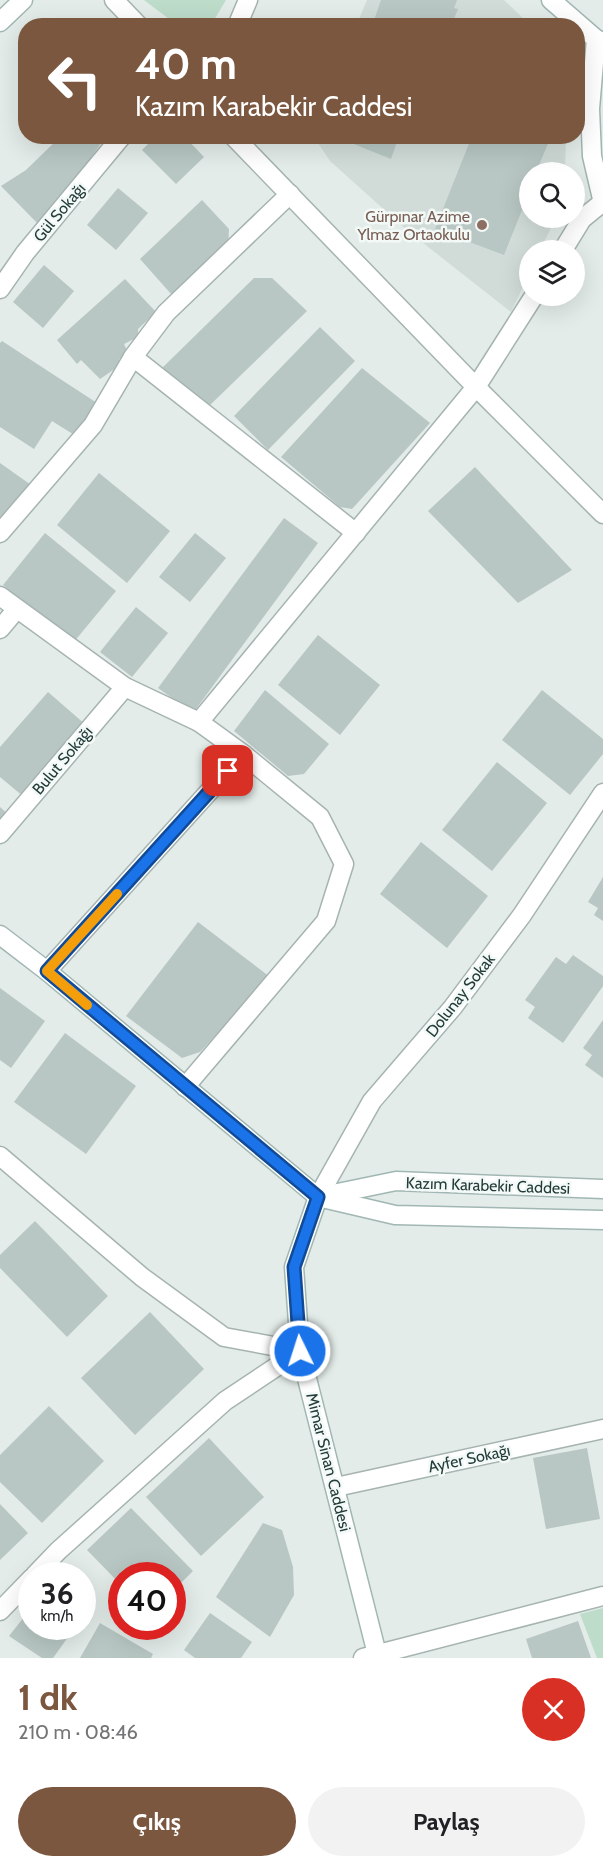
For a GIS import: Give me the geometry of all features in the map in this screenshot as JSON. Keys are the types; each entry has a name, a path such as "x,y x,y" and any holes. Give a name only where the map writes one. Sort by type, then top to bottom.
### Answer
{"street":[{"path":"0,22 23,0"},
{"path":"114,0 131,18"},
{"path":"240,18 248,0"},
{"path":"551,0 574,18"},
{"path":"569,240 582,219 603,202 591,156 590,121 601,40 585,27"},
{"name":"Gül Sokağı","path":"0,289 25,253 115,144"},
{"path":"241,144 476,387 603,514"},
{"path":"0,532 93,425 133,357 166,313 290,194"},
{"path":"199,722 476,387 528,306"},
{"path":"133,357 356,533"},
{"path":"0,596 16,610 125,687 199,722 243,754 320,817 344,864 326,921 185,1087"},
{"path":"0,629 16,610"},
{"name":"Bulut Sokağı","path":"0,834 125,687"},
{"path":"47,971 243,754"},
{"name":"Dolunay Sokak","path":"318,1197 372,1101 467,989 522,915 603,793"},
{"path":"0,935 47,971 318,1197 395,1215 603,1220"},
{"path":"0,1156 142,1277 224,1337 300,1351"},
{"name":"Kazım Karabekir Caddesi","path":"318,1197 396,1181 603,1190"},
{"name":"Mimar Sinan Caddesi","path":"318,1197 294,1267 300,1351 336,1487 373,1656"},
{"path":"47,1562 225,1401 300,1351"},
{"name":"Ayfer Sokağı","path":"336,1487 603,1429"},
{"path":"0,1611 18,1592"},
{"path":"373,1656 603,1596"}],"shaded area":[{"path":"367,0 504,0 523,18 359,18"},
{"name":"Gürpınar Azime Ylmaz Ortaokulu","path":"319,144 566,144 565,162 519,162 519,228 551,228 545,240 519,240 519,295 511,312 409,232 330,161"}],"green space":[{"path":"144,0 226,0 215,18 168,18"},
{"path":"603,1608 603,1658 597,1658 580,1614"}],"building":[{"path":"381,0 457,0 454,8 458,9 454,18 375,18"},
{"path":"53,144 100,144 60,202 39,225 1,186 26,170"},
{"path":"148,144 192,144 204,157 176,184 142,150"},
{"path":"354,144 396,144 391,159"},
{"path":"469,144 548,144 540,162 519,162 519,218 504,255 435,229"},
{"path":"118,188 148,213 116,250 87,225"},
{"path":"202,200 229,229 228,247 172,295 140,259"},
{"path":"44,265 74,291 43,328 13,302"},
{"path":"254,278 272,278 307,311 206,409 160,370"},
{"path":"125,279 156,312 138,329 138,337 124,344 128,353 119,359 122,364 100,379 81,360 77,364 57,340"},
{"path":"320,327 355,361 268,450 234,416"},
{"path":"2,341 97,403 76,436 52,421 34,449 0,427 0,343"},
{"path":"362,368 430,423 352,509 340,507 281,457"},
{"path":"0,463 34,487 0,523"},
{"path":"475,467 572,570 518,603 428,511"},
{"path":"99,473 170,531 127,583 57,525"},
{"path":"284,518 318,543 193,713 158,688"},
{"path":"45,533 116,591 73,643 3,585"},
{"path":"195,533 226,558 190,602 159,577"},
{"path":"136,607 168,633 132,677 100,652"},
{"path":"318,635 380,685 340,735 278,685"},
{"path":"265,690 329,744 304,774 288,776 234,731"},
{"path":"542,690 603,739 603,754 570,795 502,740"},
{"path":"48,692 86,725 24,797 0,777 0,747"},
{"path":"497,762 547,803 492,871 442,830"},
{"path":"0,807 9,815 0,825"},
{"path":"421,842 488,896 447,948 380,894"},
{"path":"603,877 603,921 594,915 598,908 588,902"},
{"path":"198,922 270,977 200,1052 182,1058 126,1016"},
{"path":"573,955 603,976 603,986 563,1043 528,1018 535,1007 525,1000 556,957 566,964"},
{"path":"0,988 45,1021 11,1068 0,1060"},
{"path":"603,1020 603,1078 585,1065 592,1055 583,1048"},
{"path":"65,1033 136,1086 86,1154 14,1102"},
{"path":"35,1221 108,1296 67,1337 0,1268 0,1255"},
{"path":"150,1312 204,1369 135,1435 81,1378"},
{"path":"49,1406 104,1461 42,1523 0,1482 0,1455"},
{"path":"209,1438 264,1497 201,1556 146,1497"},
{"path":"587,1448 600,1519 546,1529 533,1458"},
{"path":"0,1504 28,1533 0,1560"},
{"path":"131,1508 184,1562 108,1562 108,1572 87,1550"},
{"path":"263,1523 282,1530 293,1567 294,1595 270,1637 216,1597"},
{"path":"186,1564 193,1571 186,1578"},
{"path":"210,1613 252,1642 241,1658 195,1658 184,1650"},
{"path":"578,1621 591,1658 532,1658 526,1639"},
{"path":"100,1623 108,1628 108,1640 129,1640 153,1654 151,1658 80,1658 90,1640 96,1640 96,1630"},
{"path":"18,1625 18,1640 66,1640 53,1658 42,1658 9,1636"}],"slow traffic":[{"path":"87,1005 47,971 117,894"}],"place":[{"name":"Gürpınar Azime Ylmaz Ortaokulu","path":"482,225"}],"route":[{"path":"228,771 47,971 318,1197 294,1267 300,1351"}]}
